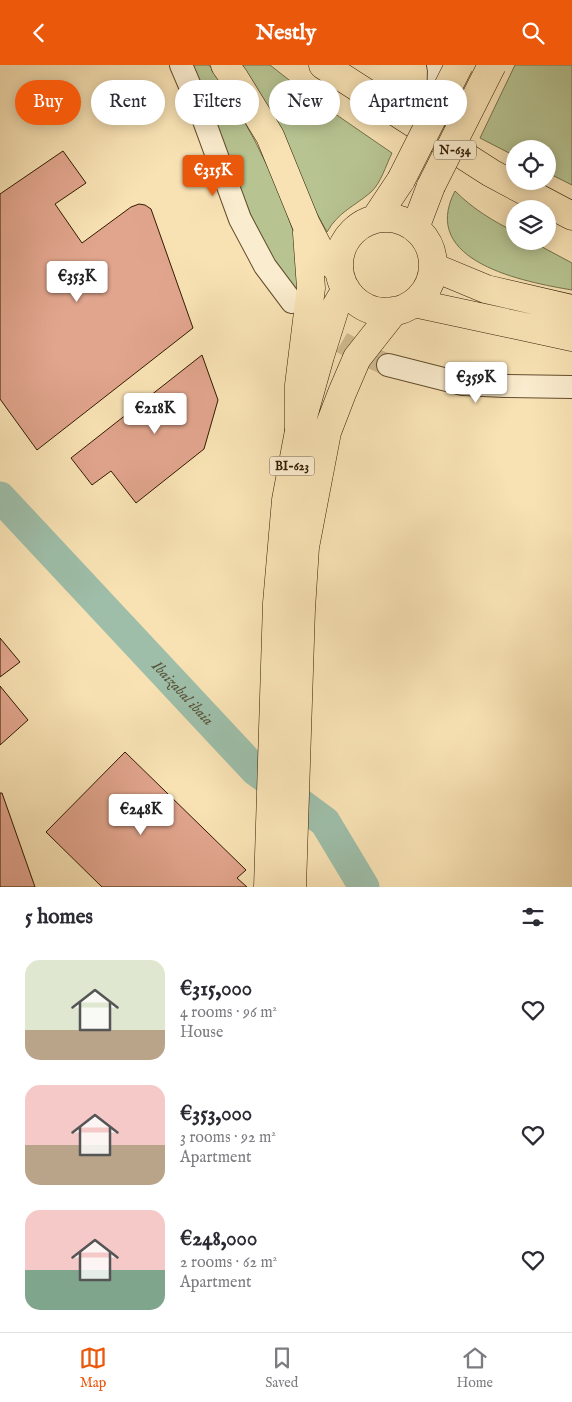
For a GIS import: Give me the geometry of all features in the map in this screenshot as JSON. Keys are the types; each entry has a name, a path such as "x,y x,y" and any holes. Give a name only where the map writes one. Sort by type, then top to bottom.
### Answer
{"main road":[{"path":"224,65 236,79 270,136 306,224 322,255 342,279 354,299 366,307 380,311 404,307 572,337"},
{"path":"451,80 459,65"},
{"path":"415,228 431,186 492,65"},
{"path":"332,71 407,106 506,164"},
{"name":"N-634","path":"332,71 492,173 572,216"},
{"path":"375,219 401,181 428,125"},
{"path":"554,190 572,200"},
{"path":"342,279 340,257 344,244 352,233 362,224 375,219 389,218 403,221 415,228 425,239 432,253 433,267 430,281 424,293 404,307"},
{"path":"299,431 299,385 311,288 306,224"},
{"path":"433,267 486,289 572,309"},
{"name":"BI-623","path":"292,887 287,653 277,603 286,500 299,431 342,279"},
{"name":"BI-623","path":"268,887 287,653 327,432 357,358 404,307"}],"street":[{"path":"181,65 199,107 240,219 265,267 292,302"},
{"path":"438,65 439,80"},
{"path":"388,365 463,384 572,387"}],"green space":[{"path":"190,65 209,65 219,80 196,80"},
{"path":"236,65 270,65 289,80 269,80 269,125 340,125 340,117 392,153 375,188 336,219 327,232 259,107 259,80 244,80"},
{"path":"515,65 572,65 572,185 556,177 556,140 506,140 506,151 480,138"},
{"path":"214,125 246,125 255,141 278,188 298,245 300,297 276,266 258,233"},
{"path":"455,191 483,214 506,227 506,250 548,250 572,263 572,290 529,281 505,274 482,264 463,251 451,235 447,215"}],"building":[{"path":"63,151 86,183 55,204 82,243 131,207 139,204 151,209 193,328 37,450 0,399 0,194"},
{"path":"202,355 218,400 204,449 136,503 111,471 92,485 71,458"},
{"path":"0,638 20,662 0,677"},
{"path":"0,686 28,720 0,745"},
{"path":"125,752 246,870 237,878 247,887 102,887 46,832"},
{"path":"0,793 2,793 35,887 0,887"}],"waterway":[{"name":"Ibaizabal ibaia","path":"0,497 255,770 325,822 364,887"}],"tunnel":[{"path":"315,323 340,342 388,365"}]}
